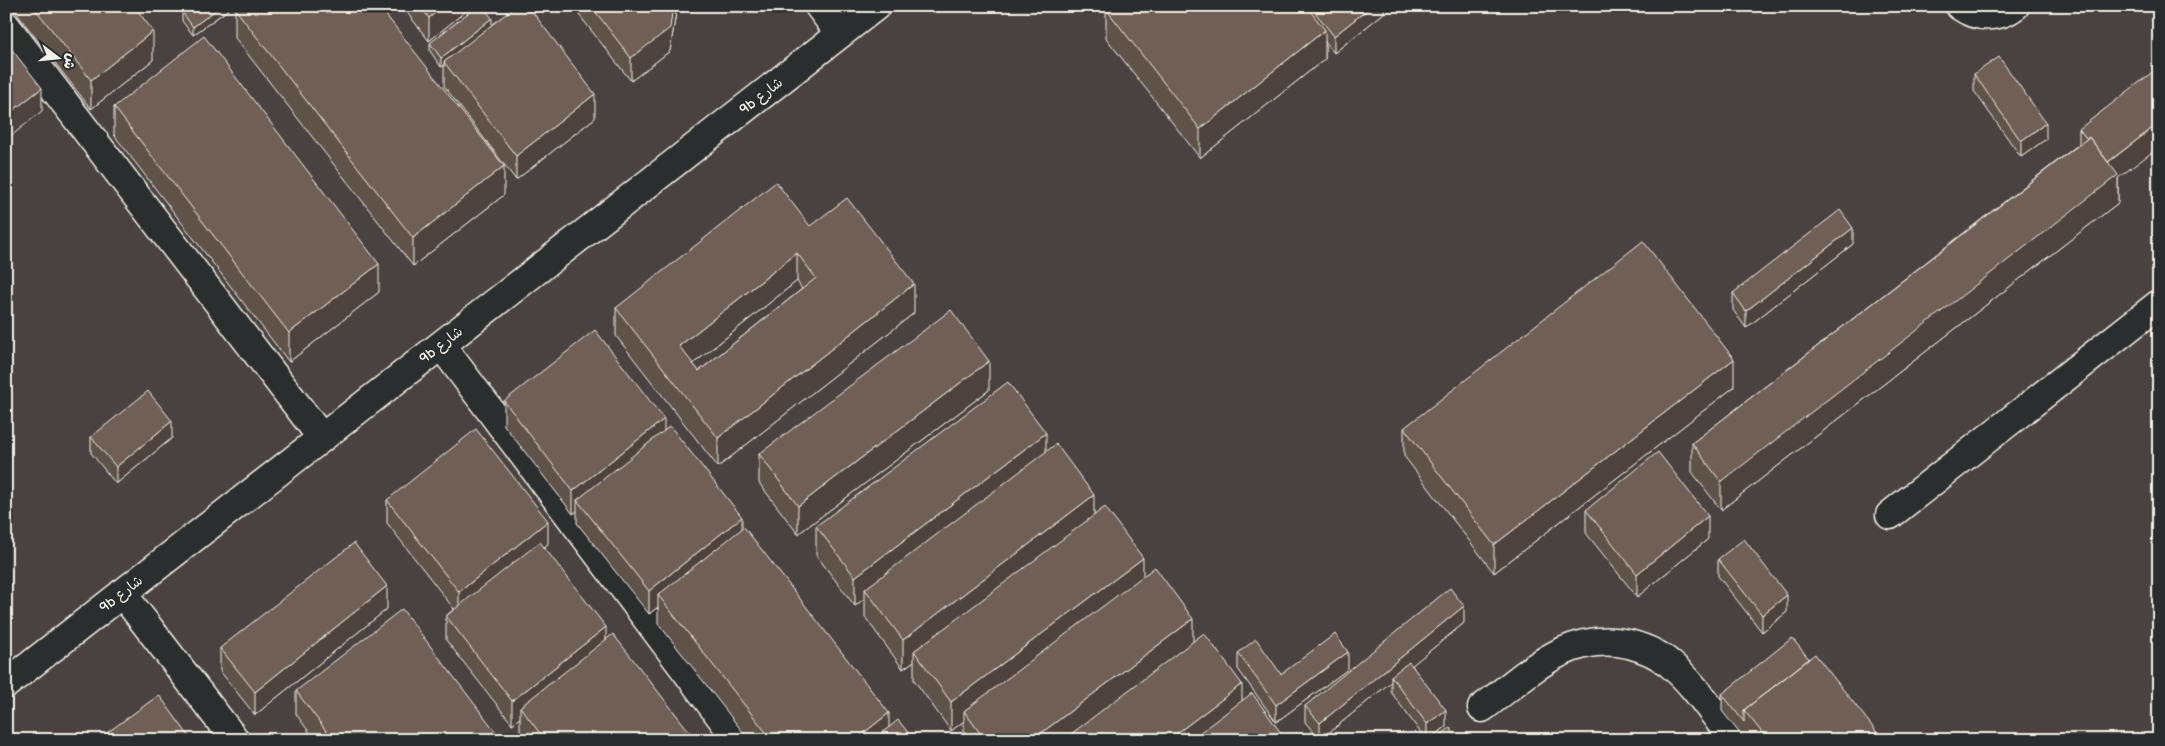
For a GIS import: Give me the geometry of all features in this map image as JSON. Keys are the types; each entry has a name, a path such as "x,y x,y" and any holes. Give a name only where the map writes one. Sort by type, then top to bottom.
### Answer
{"lane":[{"path":"819,6 840,34"},
{"name":"9b شارع","path":"6,684 876,6"},
{"path":"1960,6 1977,15 1988,16 1999,14 2014,6"},
{"path":"6,26 322,438"},
{"path":"1890,515 2159,304"},
{"path":"441,345 738,740"},
{"path":"122,593 234,740"},
{"path":"1482,708 1554,654 1582,643 1613,640 1644,648 1670,663 1734,740"}],"shaded area":[{"path":"6,6 2159,6 2159,740 6,740"}],"building":[{"path":"33,6 134,6 153,31 91,80"},
{"path":"191,6 221,6 193,27 182,12"},
{"path":"239,6 379,6 504,166 413,238 235,9"},
{"path":"420,6 443,6 429,18"},
{"path":"477,6 482,6 492,18 441,58 430,43"},
{"path":"516,6 528,6 595,94 516,156 444,62"},
{"path":"591,6 673,6 670,28 631,58"},
{"path":"1110,6 1306,6 1325,30 1200,129 1106,9"},
{"path":"1310,6 1372,6 1334,36"},
{"path":"204,36 379,264 289,333 114,107"},
{"path":"6,42 42,88 6,116"},
{"path":"1999,57 2046,123 2021,141 1974,74"},
{"path":"2159,67 2159,123 2108,162 2089,137 2087,139 2079,129"},
{"path":"2089,137 2118,175 1721,482 1692,443"},
{"path":"776,182 810,226 847,198 914,284 718,438 616,308","holes":["797,253 816,278 699,371 679,346"]},
{"path":"1840,210 1853,228 1746,311 1733,293"},
{"path":"1643,241 1734,359 1494,545 1404,428"},
{"path":"951,310 989,361 798,506 759,454"},
{"path":"595,330 664,419 573,491 504,401"},
{"path":"1008,382 1046,433 855,577 816,526"},
{"path":"148,391 172,421 116,467 91,437"},
{"path":"670,426 742,517 649,591 577,500"},
{"path":"476,429 548,521 459,592 387,500"},
{"path":"1056,444 1094,495 903,640 865,589"},
{"path":"1658,452 1708,516 1637,574 1586,510"},
{"path":"1105,507 1143,558 951,702 914,651"},
{"path":"744,527 889,713 855,740 772,740 658,595"},
{"path":"1744,539 1787,595 1762,615 1718,559"},
{"path":"540,542 606,627 512,701 446,616"},
{"path":"354,543 387,586 255,692 220,648"},
{"path":"1155,567 1193,619 1032,740 985,740 964,711"},
{"path":"1450,588 1464,606 1320,723 1305,706"},
{"path":"402,609 502,740 333,740 296,691"},
{"path":"1204,633 1242,684 1168,740 1063,740"},
{"path":"613,634 696,740 545,740 520,707"},
{"path":"1335,634 1348,652 1276,705 1238,653 1256,639 1281,674"},
{"path":"1792,638 1809,659 1744,710 1744,722 1722,694"},
{"path":"1815,654 1883,740 1768,740 1744,710"},
{"path":"1409,662 1446,710 1427,724 1391,676"},
{"path":"1252,693 1286,740 1190,740"},
{"path":"159,695 191,739 97,740"},
{"path":"898,720 914,740 873,740"},
{"path":"1450,728 1459,740 1435,740 1435,739"},
{"path":"1701,733 1706,740 1692,740"}]}
